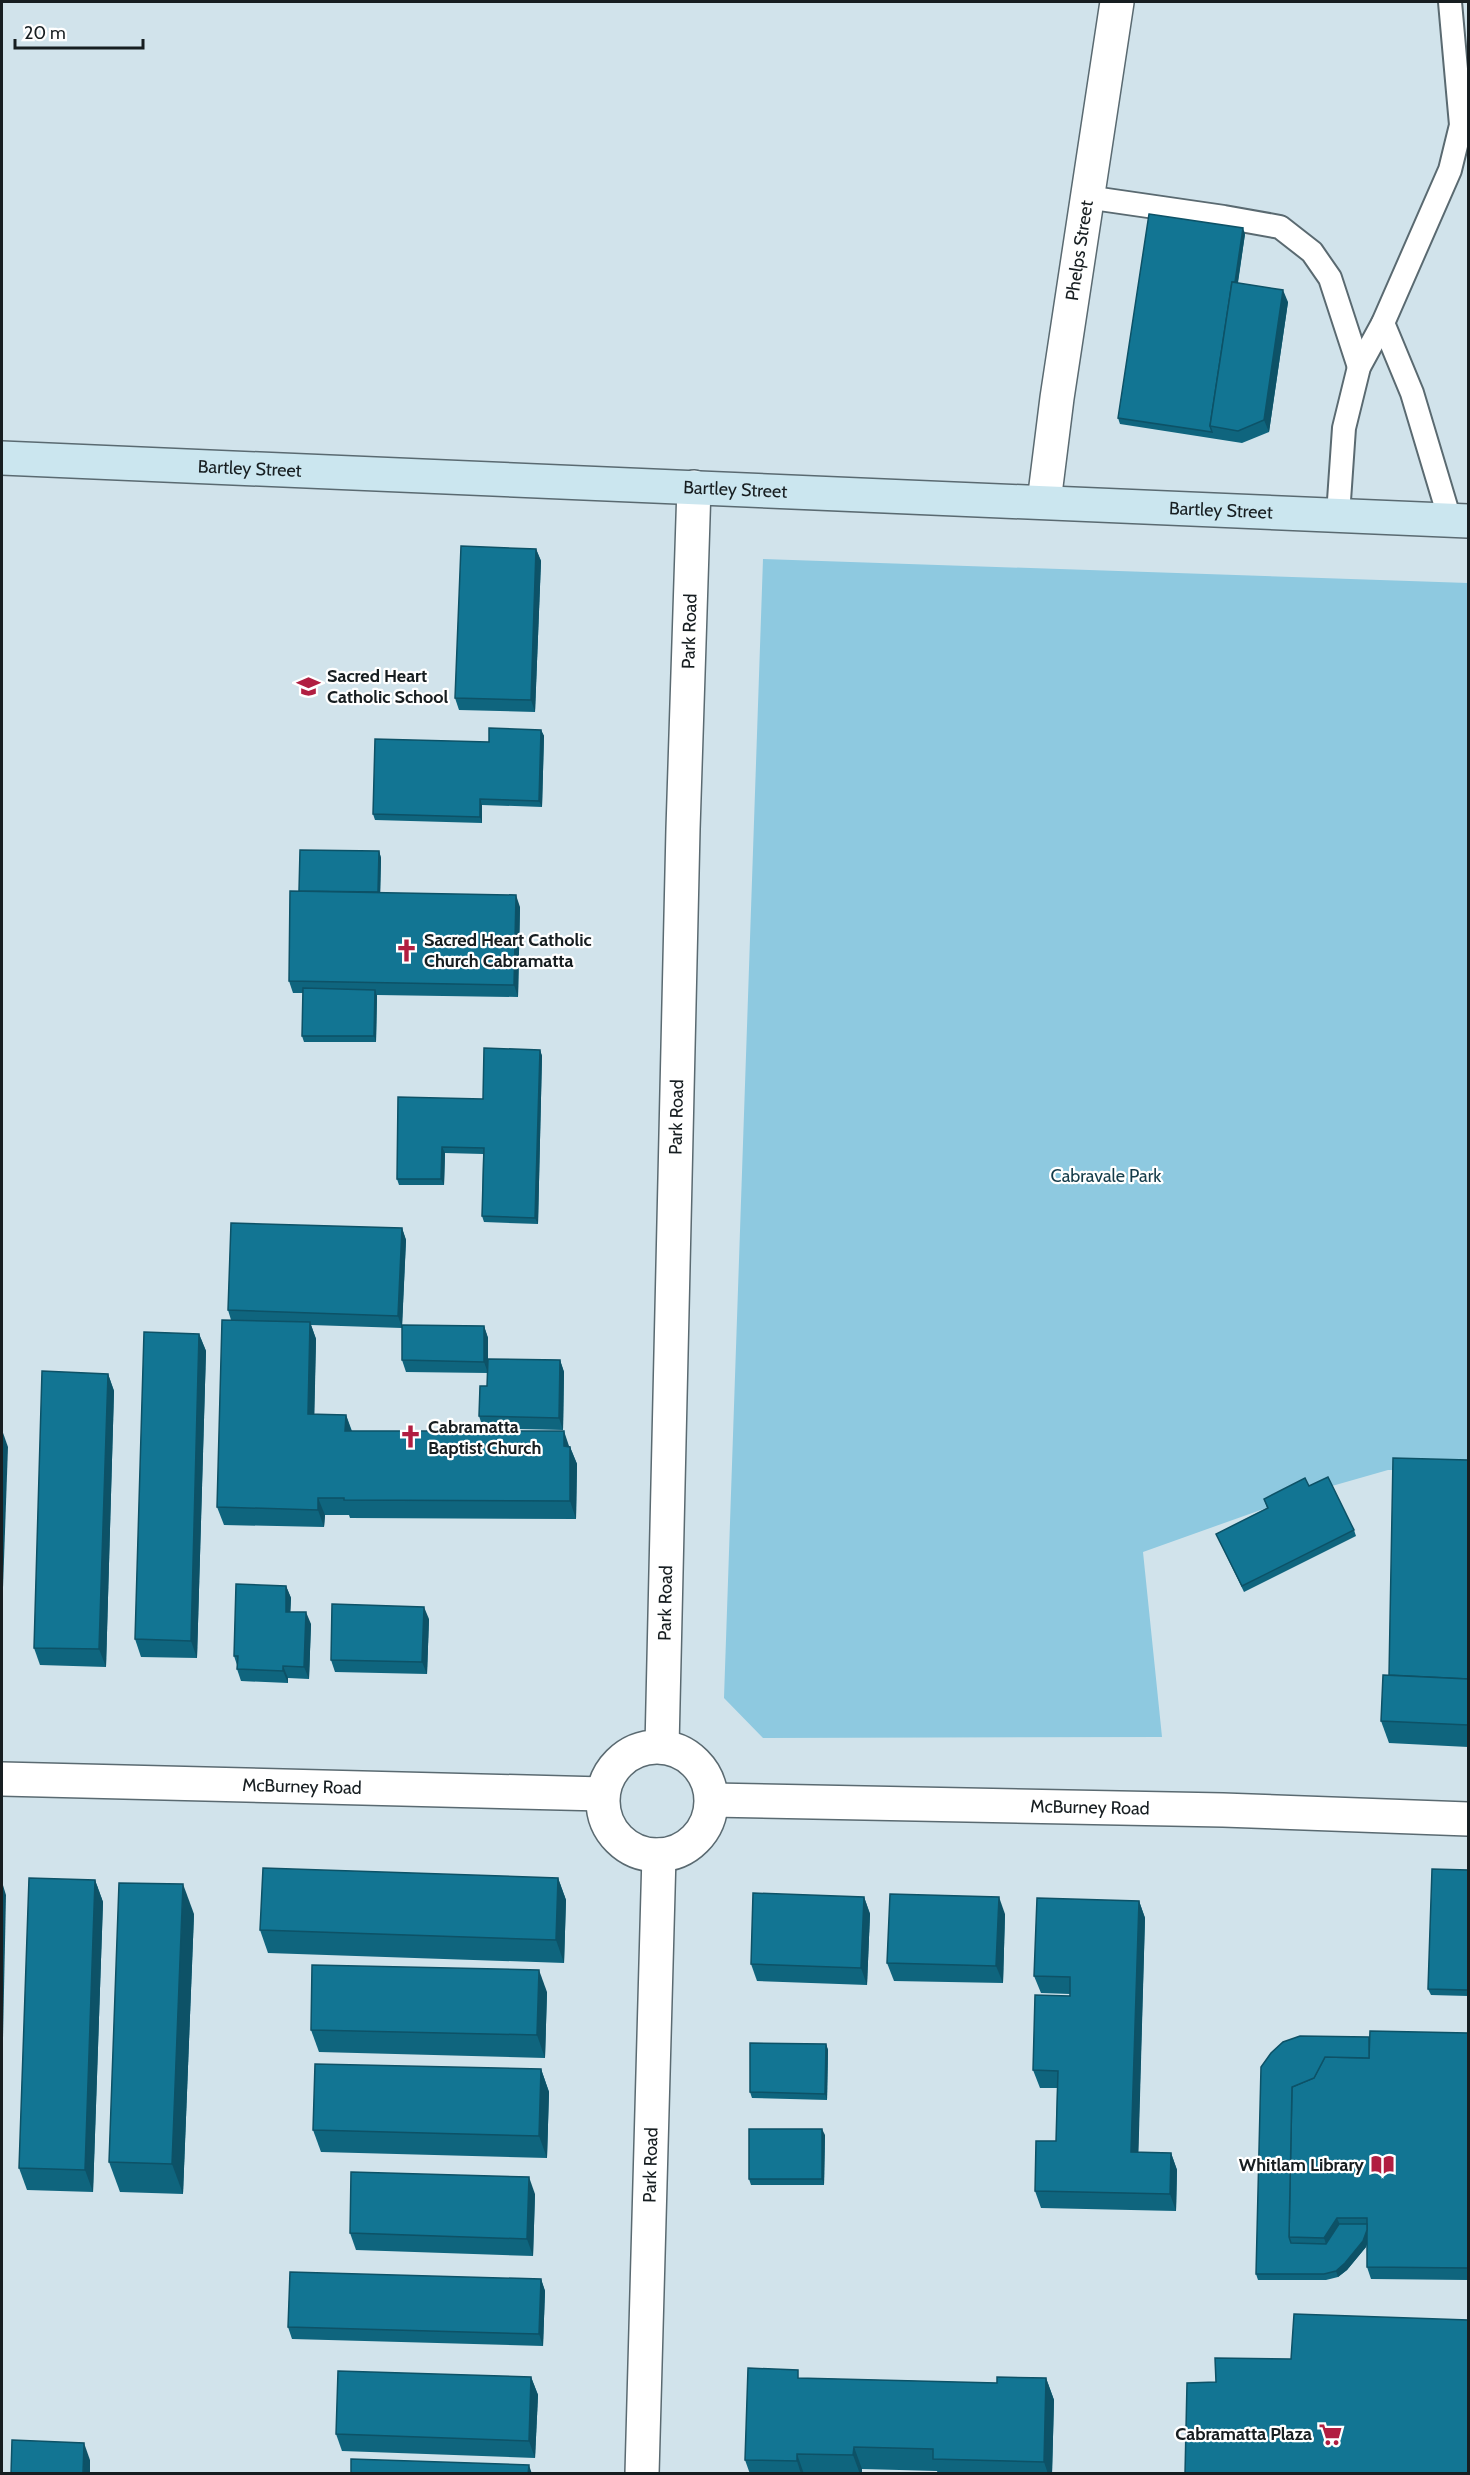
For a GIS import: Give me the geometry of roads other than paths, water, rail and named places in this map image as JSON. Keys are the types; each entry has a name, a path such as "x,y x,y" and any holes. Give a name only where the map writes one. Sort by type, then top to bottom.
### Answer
{"main road":[{"name":"Bartley Street","path":"2,458 1459,520"}],"street":[{"name":"Phelps Street","path":"1044,502 1086,197 1117,2"},
{"name":"Park Road","path":"662,1747 682,865 694,488"},
{"path":"662,1747 678,1750 692,1758 710,1784 712,1800 709,1817 702,1831 690,1844 675,1852 659,1855 643,1853 617,1838 608,1825 603,1810 603,1794 607,1779 616,1765 630,1754 645,1748 662,1747"},
{"name":"McBurney Road","path":"2,1779 603,1794"},
{"name":"McBurney Road","path":"712,1800 1211,1810 1468,1819"},
{"name":"Park Road","path":"642,2474 659,1855"}],"lane":[{"path":"1338,515 1344,428 1359,367 1383,323 1449,170 1461,125 1450,2"},
{"path":"1086,197 1224,217 1280,228 1312,252 1330,279 1359,367"},
{"path":"1383,323 1412,393 1459,520"}],"place":[{"name":"Sacred Heart Catholic School","path":"309,686"},
{"name":"Sacred Heart Catholic Church Cabramatta","path":"406,950"},
{"name":"Cabramatta Baptist Church","path":"410,1437"},
{"name":"Whitlam Library","path":"1382,2165"},
{"name":"Cabramatta Plaza","path":"1330,2434"}],"park label":[{"name":"Cabravale Park","path":"1106,1176"}]}
